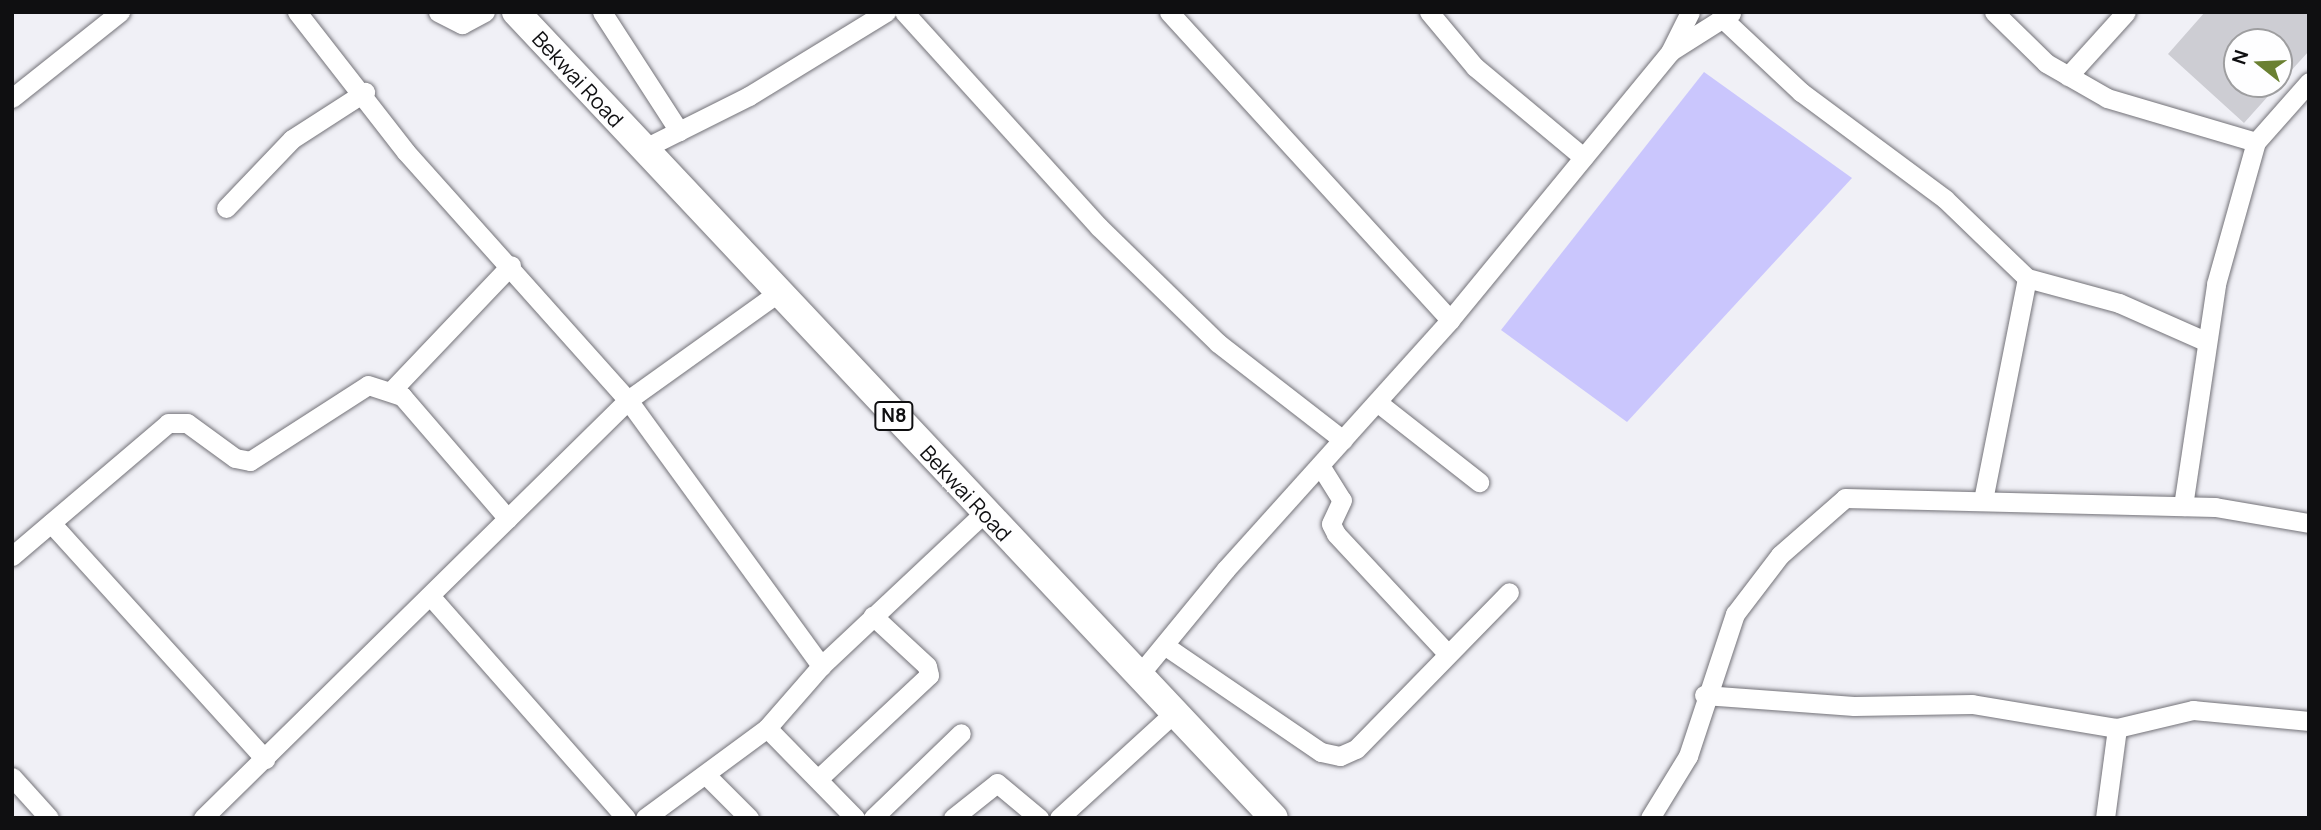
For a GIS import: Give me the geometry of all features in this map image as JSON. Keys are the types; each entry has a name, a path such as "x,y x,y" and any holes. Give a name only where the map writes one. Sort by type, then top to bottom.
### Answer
{"highway":[{"name":"Bekwai Road","path":"516,12 984,513 1274,818"}],"street":[{"path":"12,98 120,12"},
{"path":"297,12 365,92 406,152 511,265 628,400 821,666"},
{"path":"438,12 462,24 485,12"},
{"path":"602,12 679,131"},
{"path":"643,149 886,12"},
{"path":"904,12 1118,247 1218,343 1343,440"},
{"path":"1170,12 1450,320"},
{"path":"1429,12 1475,67 1583,157"},
{"path":"1139,675 1450,320 1670,51 1690,12"},
{"path":"1994,12 2046,63 2107,97 2256,142"},
{"path":"2068,76 2126,12"},
{"path":"1670,51 1727,15 1801,92 1945,199 2027,278 2119,303 2205,341"},
{"path":"2183,506 2205,341 2256,142 2309,82"},
{"path":"226,208 300,132 365,92"},
{"path":"393,389 511,265"},
{"path":"1983,500 2027,278"},
{"path":"202,818 432,598 628,400 779,292"},
{"path":"12,556 175,420 250,461 368,384 393,389 508,519"},
{"path":"1377,402 1479,482"},
{"path":"1321,467 1342,500 1331,524 1336,534 1448,654"},
{"path":"1650,818 1688,756 1703,695 1747,595 1829,508 1866,497 2183,506 2269,512 2309,523"},
{"path":"645,818 708,777 767,728 821,666 984,513"},
{"path":"51,523 265,759"},
{"path":"1164,645 1321,752 1340,755 1356,749 1509,592"},
{"path":"432,598 626,818"},
{"path":"818,779 929,676 927,666 873,616"},
{"path":"1703,695 1854,706 1972,704 2117,728 2193,710 2309,721"},
{"path":"1059,818 1174,713"},
{"path":"767,728 855,818"},
{"path":"2105,818 2117,728"},
{"path":"873,818 961,733"},
{"path":"12,777 49,818"},
{"path":"708,777 749,818"},
{"path":"953,818 997,783 1039,818"}],"shaded area":[{"path":"1704,72 1852,178 1627,422 1501,330"}],"building":[{"path":"2205,12 2309,12 2309,51 2293,69 2293,28 2223,28 2223,98 2267,98 2244,123 2168,54"}]}
